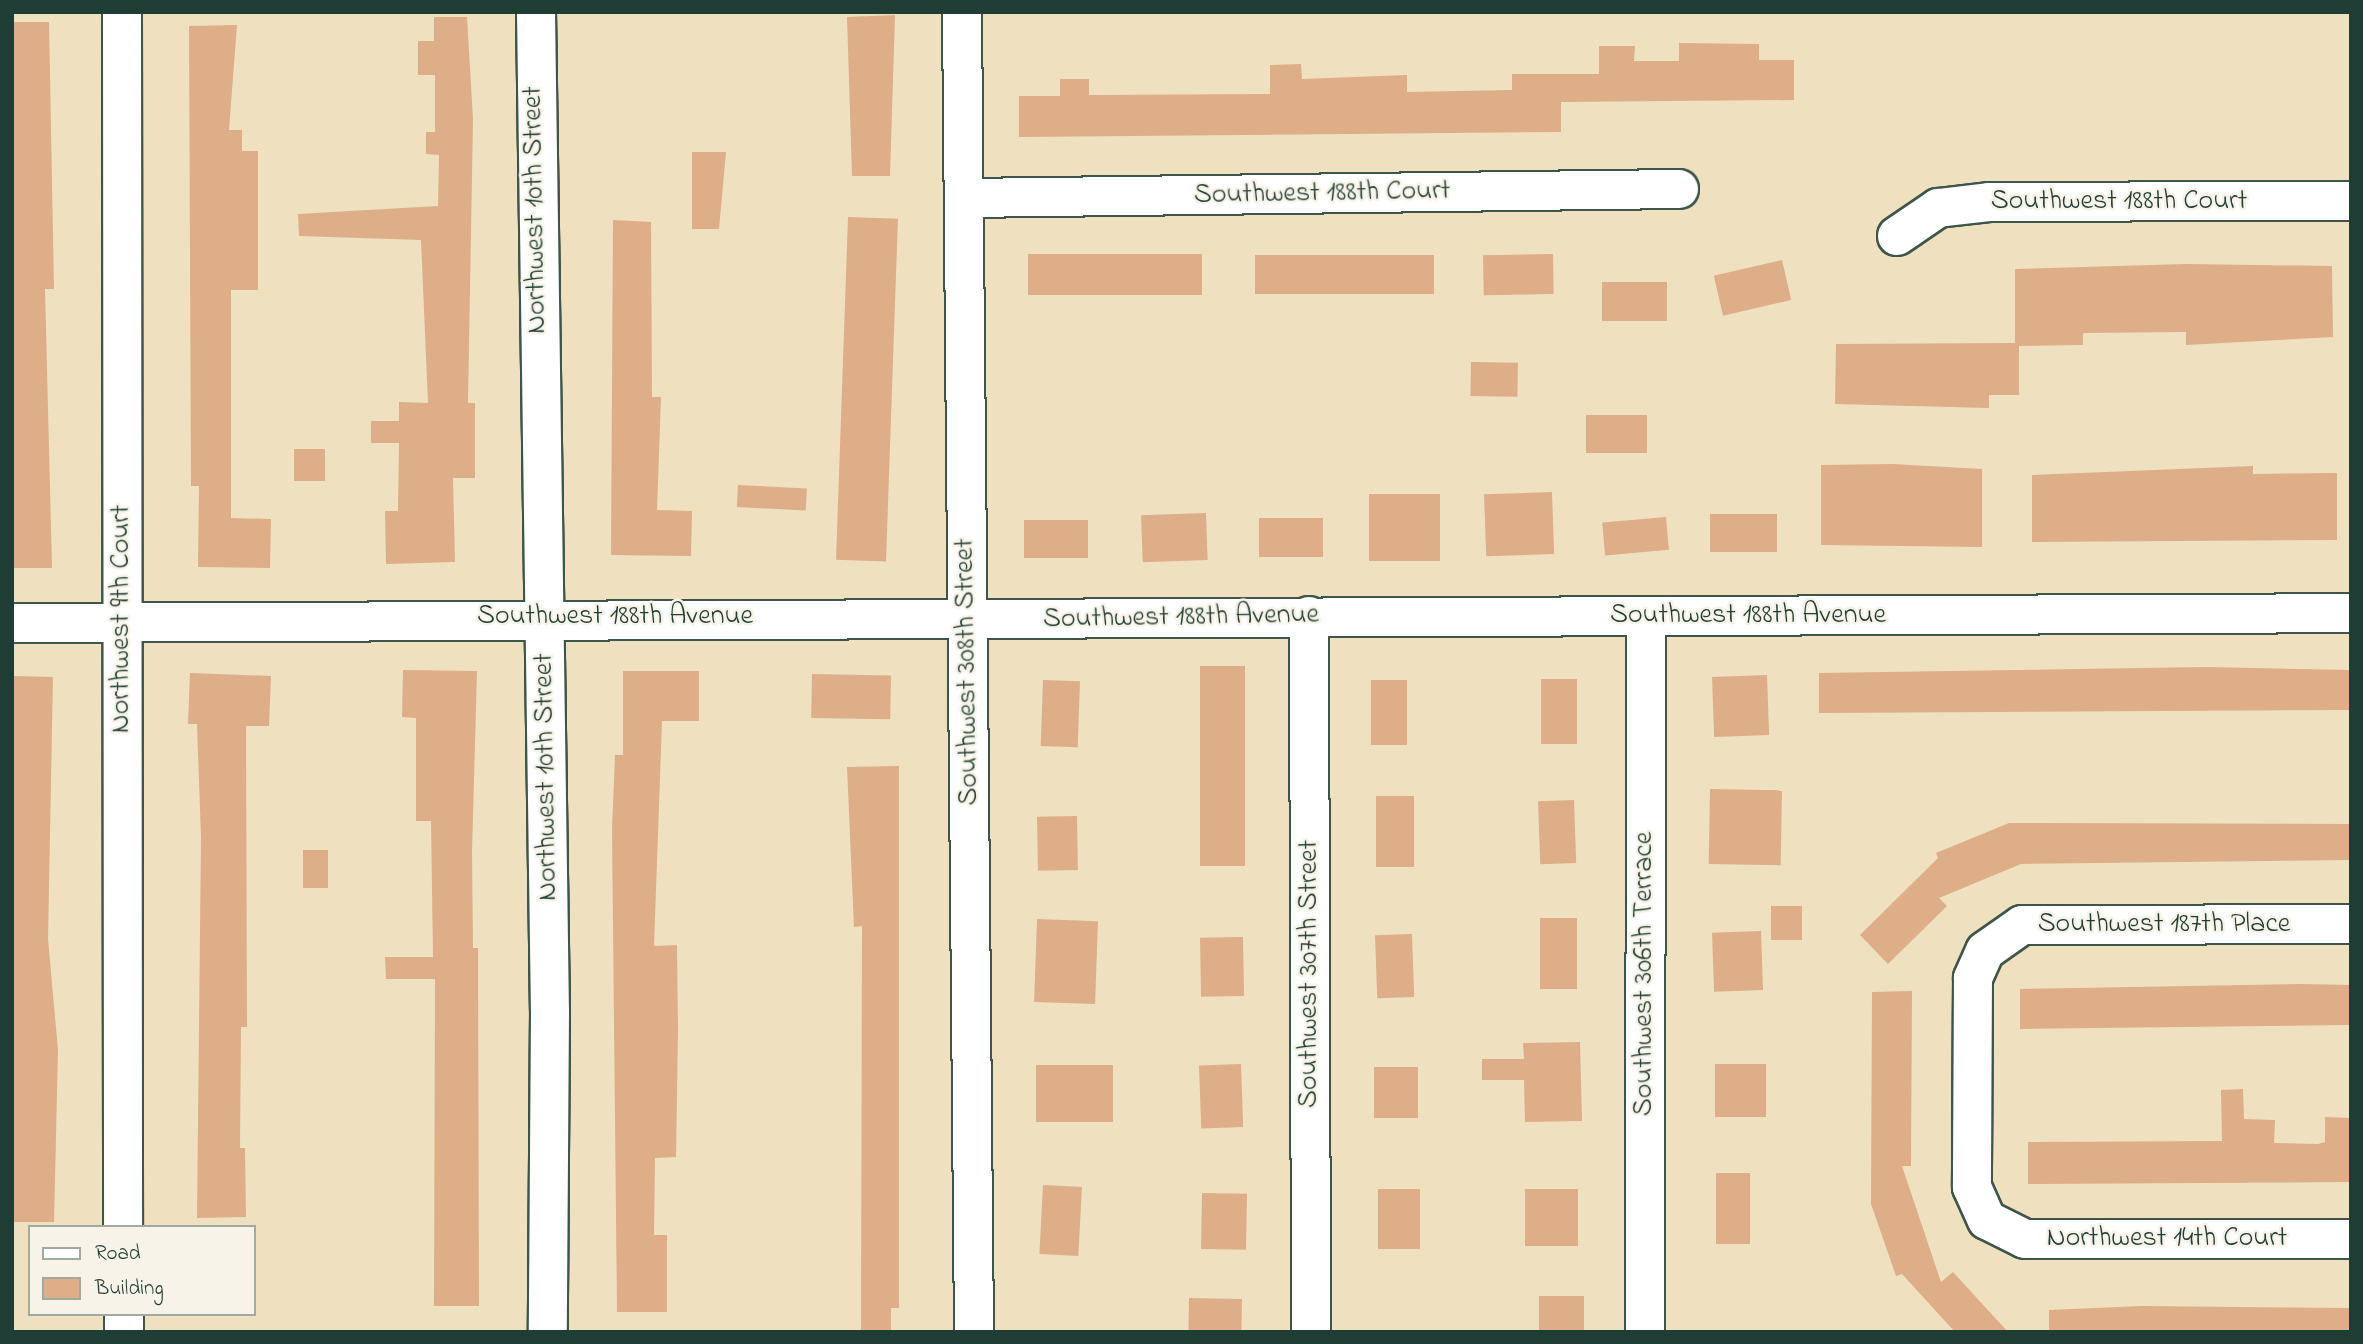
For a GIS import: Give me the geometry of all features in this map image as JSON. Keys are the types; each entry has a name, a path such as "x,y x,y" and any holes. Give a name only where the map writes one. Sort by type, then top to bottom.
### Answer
{"street":[{"name":"Northwest 9th Court","path":"122,12 123,1225"},
{"name":"Northwest 10th Street","path":"536,12 545,616 548,1332"},
{"name":"Southwest 308th Street","path":"962,12 975,1332"},
{"name":"Southwest 188th Court","path":"964,198 1679,189"},
{"name":"Southwest 188th Court","path":"1897,236 1938,208 1989,202 2351,201"},
{"name":"Southwest 188th Avenue","path":"12,622 545,616 967,618 2351,613"},
{"name":"Southwest 307th Street","path":"1309,616 1311,1332"},
{"name":"Southwest 306th Terrace","path":"1645,1332 1646,616"},
{"name":"Southwest 187th Place","path":"1987,1220 1972,1187 1973,978 1985,951 2022,925 2351,924"},
{"name":"Northwest 14th Court","path":"1987,1220 2025,1239 2351,1239"}],"building":[{"path":"895,15 890,176 852,176 847,17"},
{"path":"434,17 467,17 473,119 468,403 475,403 475,478 453,478 455,562 386,564 385,511 398,511 399,443 371,443 371,421 399,421 399,402 428,403 421,240 299,236 298,214 438,206 439,155 426,154 426,132 435,132 435,75 418,75 418,41 434,41"},
{"path":"14,22 49,22 54,289 45,289 52,568 12,568"},
{"path":"237,25 229,130 242,130 242,151 258,151 258,290 231,290 231,518 271,519 270,568 198,567 199,486 191,486 189,26"},
{"path":"1679,43 1759,44 1759,60 1794,60 1794,100 1561,102 1561,132 1019,137 1019,96 1060,96 1060,79 1089,79 1089,95 1270,94 1270,65 1301,64 1302,79 1407,75 1407,92 1512,90 1512,74 1599,74 1599,46 1635,46 1634,61 1679,61"},
{"path":"692,152 726,152 719,229 692,229"},
{"path":"848,217 898,219 886,562 836,560"},
{"path":"613,220 651,222 652,397 661,397 657,510 692,511 691,556 611,555"},
{"path":"1028,254 1202,254 1202,295 1028,295"},
{"path":"1553,254 1554,294 1484,295 1483,255"},
{"path":"1255,255 1434,255 1434,294 1255,294"},
{"path":"1782,260 1791,300 1723,316 1714,276"},
{"path":"2186,264 2332,266 2333,337 2186,345 2186,332 2083,333 2083,345 2019,346 2019,395 1989,395 1989,408 1835,404 1836,344 2015,343 2015,269"},
{"path":"1602,282 1667,282 1667,321 1602,321"},
{"path":"1471,362 1518,363 1517,397 1470,396"},
{"path":"1586,415 1647,415 1647,453 1586,453"},
{"path":"294,449 325,449 325,481 294,481"},
{"path":"1892,464 1982,469 1982,547 1821,545 1821,465"},
{"path":"2253,466 2253,474 2337,473 2337,540 2032,542 2032,475"},
{"path":"738,485 807,489 806,511 737,507"},
{"path":"1552,492 1554,554 1486,556 1484,494"},
{"path":"1369,494 1440,494 1440,561 1369,561"},
{"path":"1206,513 1208,560 1143,562 1141,515"},
{"path":"1710,514 1777,514 1777,552 1710,552"},
{"path":"1666,517 1669,550 1605,555 1602,523"},
{"path":"1259,518 1323,518 1323,557 1259,557"},
{"path":"1024,520 1088,520 1088,558 1024,558"},
{"path":"1200,666 1245,666 1245,866 1200,866"},
{"path":"2206,667 2351,670 2351,710 1819,713 1819,673"},
{"path":"403,670 477,671 472,852 473,948 478,948 479,1306 434,1306 435,979 386,979 385,957 433,957 431,821 416,821 416,718 402,717"},
{"path":"623,671 699,671 699,721 662,721 654,946 677,945 678,1031 676,1157 655,1158 654,1235 667,1235 667,1312 617,1312 612,829 615,755 623,755"},
{"path":"190,673 271,676 269,726 246,726 247,1027 241,1027 240,1148 245,1148 246,1217 197,1218 201,837 197,724 188,724"},
{"path":"812,674 891,675 890,719 811,718"},
{"path":"1767,675 1769,735 1714,737 1712,677"},
{"path":"12,676 53,677 48,939 58,1050 54,1222 12,1222"},
{"path":"1541,679 1577,679 1577,744 1541,744"},
{"path":"1043,680 1080,681 1078,747 1041,746"},
{"path":"1371,680 1407,680 1407,745 1371,745"},
{"path":"899,766 899,1308 891,1308 891,1332 861,1332 862,926 854,927 847,767"},
{"path":"1710,789 1782,790 1781,865 1709,864"},
{"path":"1376,796 1414,796 1414,867 1376,867"},
{"path":"1574,800 1576,863 1540,864 1538,801"},
{"path":"1077,816 1078,870 1038,871 1037,817"},
{"path":"2009,823 2351,824 2351,860 2021,864 1939,898 1947,906 1888,964 1860,935 1938,858 1936,853"},
{"path":"303,850 328,850 328,888 303,888"},
{"path":"1771,906 1802,906 1802,940 1771,940"},
{"path":"1540,918 1577,918 1577,989 1540,989"},
{"path":"1037,919 1098,921 1095,1004 1034,1002"},
{"path":"1761,931 1763,990 1714,992 1712,933"},
{"path":"1412,934 1414,997 1377,998 1375,935"},
{"path":"1243,937 1244,996 1201,997 1200,938"},
{"path":"2351,985 2351,1025 2020,1029 2020,989"},
{"path":"1912,991 1911,1166 1902,1166 1941,1282 1953,1272 2008,1332 1955,1332 1902,1274 1896,1276 1871,1204 1872,992"},
{"path":"1580,1042 1582,1121 1525,1122 1524,1080 1482,1080 1482,1059 1524,1059 1523,1043"},
{"path":"1241,1064 1243,1127 1201,1128 1199,1065"},
{"path":"1715,1064 1766,1064 1766,1117 1715,1117"},
{"path":"1036,1065 1113,1065 1113,1122 1036,1122"},
{"path":"1374,1067 1418,1067 1418,1118 1374,1118"},
{"path":"2243,1089 2244,1119 2275,1120 2274,1143 2325,1142 2325,1117 2351,1118 2351,1182 2028,1184 2028,1142 2222,1141 2221,1090"},
{"path":"1716,1173 1750,1173 1750,1244 1716,1244"},
{"path":"1043,1185 1082,1187 1078,1256 1039,1254"},
{"path":"1378,1189 1420,1189 1420,1249 1378,1249"},
{"path":"1525,1189 1578,1189 1578,1246 1525,1246"},
{"path":"1202,1193 1247,1194 1246,1250 1201,1249"},
{"path":"1539,1296 1584,1296 1584,1332 1539,1332"},
{"path":"1189,1298 1242,1299 1241,1332 1188,1332"},
{"path":"2142,1306 2351,1308 2351,1332 2049,1332 2049,1310"}]}
